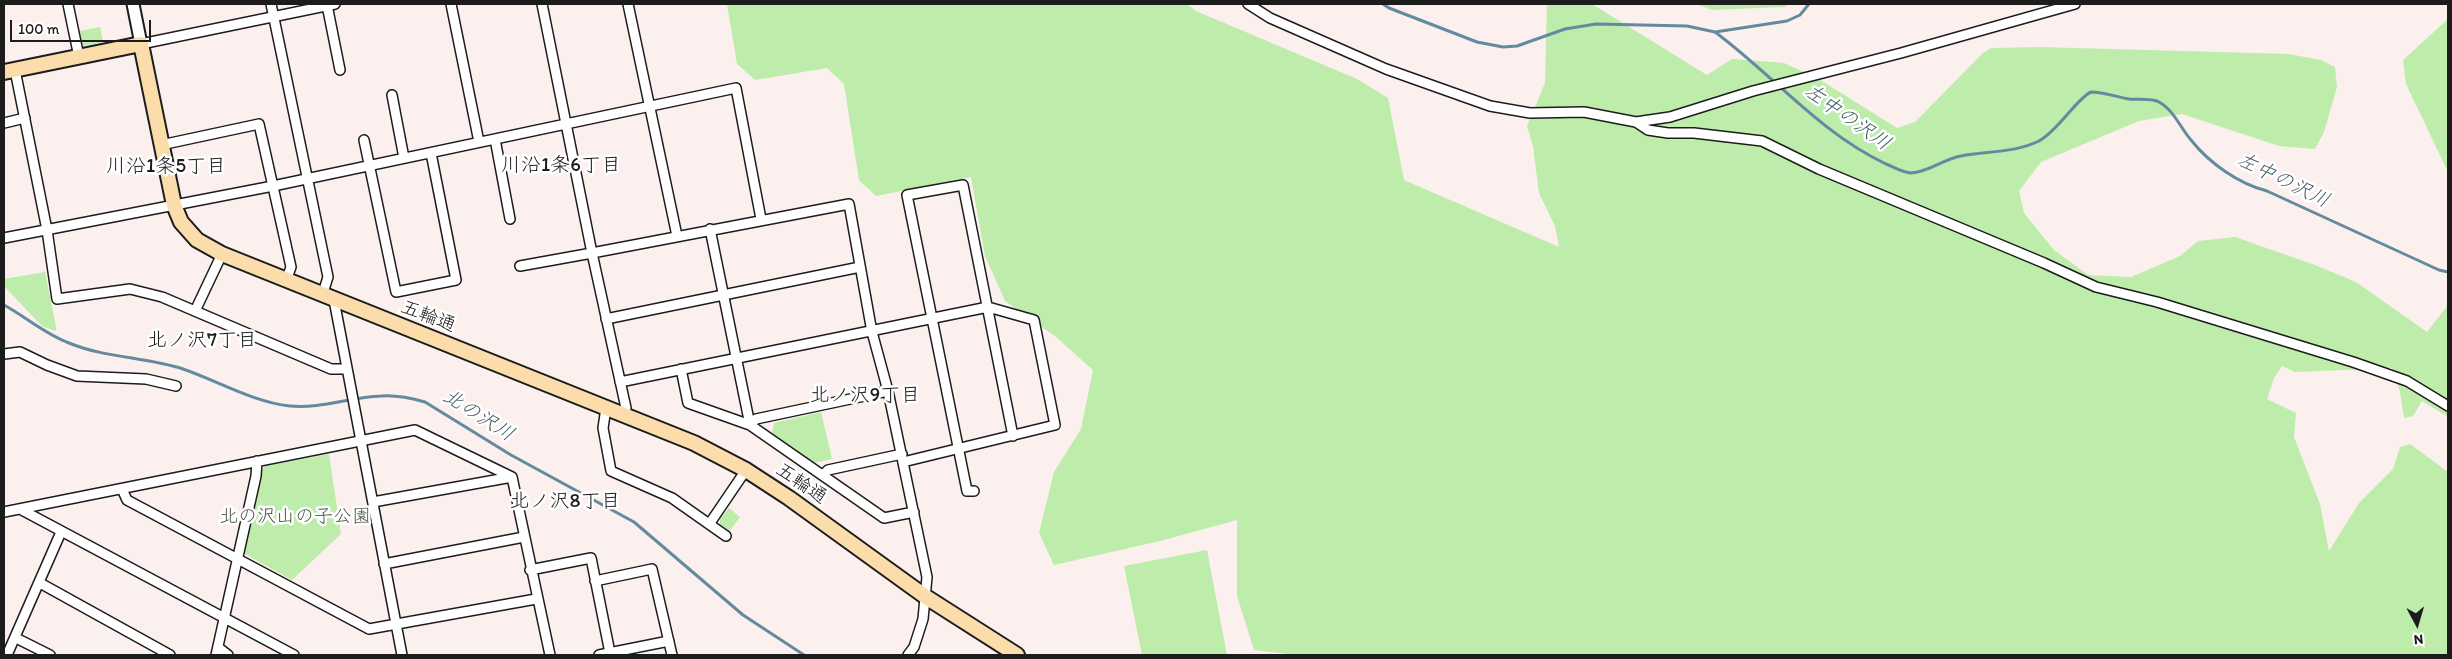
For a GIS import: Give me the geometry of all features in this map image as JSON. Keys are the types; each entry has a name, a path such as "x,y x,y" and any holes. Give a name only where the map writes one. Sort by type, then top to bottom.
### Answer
{"main road":[{"path":"10,71 141,44"},
{"name":"五輪通","path":"141,44 174,206 181,222 197,240 222,254 328,298 694,443 746,470 797,503 926,597 1017,655"}],"street":[{"path":"68,4 79,57"},
{"path":"133,4 141,44 331,5 340,70"},
{"path":"271,4 328,277 328,298 361,439 402,655"},
{"path":"451,4 479,142"},
{"path":"542,4 592,253 626,408 623,415"},
{"path":"628,4 677,236"},
{"path":"1248,4 1270,18 1386,69 1490,106 1530,113 1584,112 1636,122 1670,116 2074,4"},
{"path":"10,71 25,118 47,230 57,299 130,289 162,297 331,369 346,369"},
{"path":"4,238 273,186 736,88 761,219"},
{"path":"392,95 404,158"},
{"path":"4,122 25,118"},
{"path":"1636,122 1648,130 1668,133 1703,133 1762,141 1819,169 2010,248 2096,287 2157,302 2353,362 2408,381 2448,406"},
{"path":"161,145 259,124 291,267 286,280"},
{"path":"495,139 510,219"},
{"path":"364,140 396,292 456,280 431,153"},
{"path":"974,491 967,491 907,195 963,185 1012,436"},
{"path":"520,266 761,219 849,204 872,332 888,391 927,577 923,619 914,647 908,655"},
{"path":"710,229 750,425"},
{"path":"196,311 222,254"},
{"path":"606,319 860,267"},
{"path":"620,382 988,308 1034,320 1055,426 959,448 828,470 823,475"},
{"path":"4,354 20,352 47,366 77,376 146,379 176,386"},
{"path":"681,369 688,403 750,425 884,518 914,512"},
{"path":"750,425 756,419 888,391"},
{"path":"606,408 603,428 611,471 672,498 726,536"},
{"path":"4,512 361,439 415,430 512,477"},
{"path":"228,655 218,652 256,476 257,461"},
{"path":"710,523 746,470"},
{"path":"373,502 512,477"},
{"path":"512,477 536,599 550,655"},
{"path":"122,489 127,500 238,558 368,630 536,599"},
{"path":"20,509 294,655"},
{"path":"7,655 61,532"},
{"path":"384,564 524,537"},
{"path":"530,570 591,558 610,653"},
{"path":"596,581 652,569 672,655"},
{"path":"40,583 170,655"},
{"path":"16,638 50,655"},
{"path":"599,655 629,652 669,641"}],"green space":[{"path":"727,4 1187,4 1196,11 1357,79 1388,98 1404,180 1559,247 1555,226 1539,193 1533,146 1527,126 1545,83 1547,4 1592,4 1707,75 1732,59 1784,63 1819,79 1897,128 1915,122 1983,53 1991,48 2040,47 2289,54 2321,60 2335,67 2337,87 2324,132 2315,149 2279,146 2182,114 2139,121 2041,162 2019,191 2024,213 2054,250 2088,275 2131,277 2180,256 2198,241 2235,237 2315,265 2356,282 2427,332 2448,305 2448,417 2422,401 2413,416 2404,418 2400,392 2392,368 2295,372 2282,366 2274,378 2267,399 2296,413 2294,437 2320,504 2329,551 2359,503 2393,469 2400,447 2410,444 2448,472 2448,655 1296,655 1254,650 1237,596 1237,520 1160,541 1054,565 1039,533 1054,472 1081,429 1093,370 1056,337 1005,301 985,256 971,177 876,196 859,180 844,84 827,68 755,80 737,64"},
{"path":"1696,4 1788,4 1785,7 1712,10"},
{"path":"2448,19 2448,172 2406,84 2403,60"},
{"path":"100,27 103,42 83,46 80,31"},
{"path":"45,272 56,331 42,326 4,286 4,279"},
{"path":"821,412 832,459 814,463 772,434 774,423"},
{"name":"北の沢山の子公園","path":"329,454 341,534 292,580 245,554 243,546 261,471 265,466"},
{"path":"729,508 740,517 730,531 720,524 720,519"},
{"path":"1207,550 1227,655 1142,655 1124,566"}],"waterway":[{"path":"1383,4 1477,42 1503,47 1517,46 1565,29 1596,24 1687,26 1715,32 1787,21 1800,15 1809,4"},
{"name":"左中の沢川","path":"1715,32 1818,120 1862,151 1905,172 1918,172 1948,160 1971,154 2010,150 2030,145 2054,130 2080,101 2091,92 2129,99 2152,100 2164,105 2198,149 2235,178 2439,270 2448,272"},
{"name":"北の沢川","path":"4,305 52,335 69,343 97,352 183,369 249,396 276,404 313,406 386,396 403,397 425,402 511,455 634,522 743,615 804,655"}],"district":[{"name":"川沿1条6丁目","path":"561,166"},
{"name":"川沿1条5丁目","path":"166,167"},
{"name":"北ノ沢7丁目","path":"202,341"},
{"name":"北ノ沢9丁目","path":"865,396"},
{"name":"北ノ沢8丁目","path":"565,502"}]}
